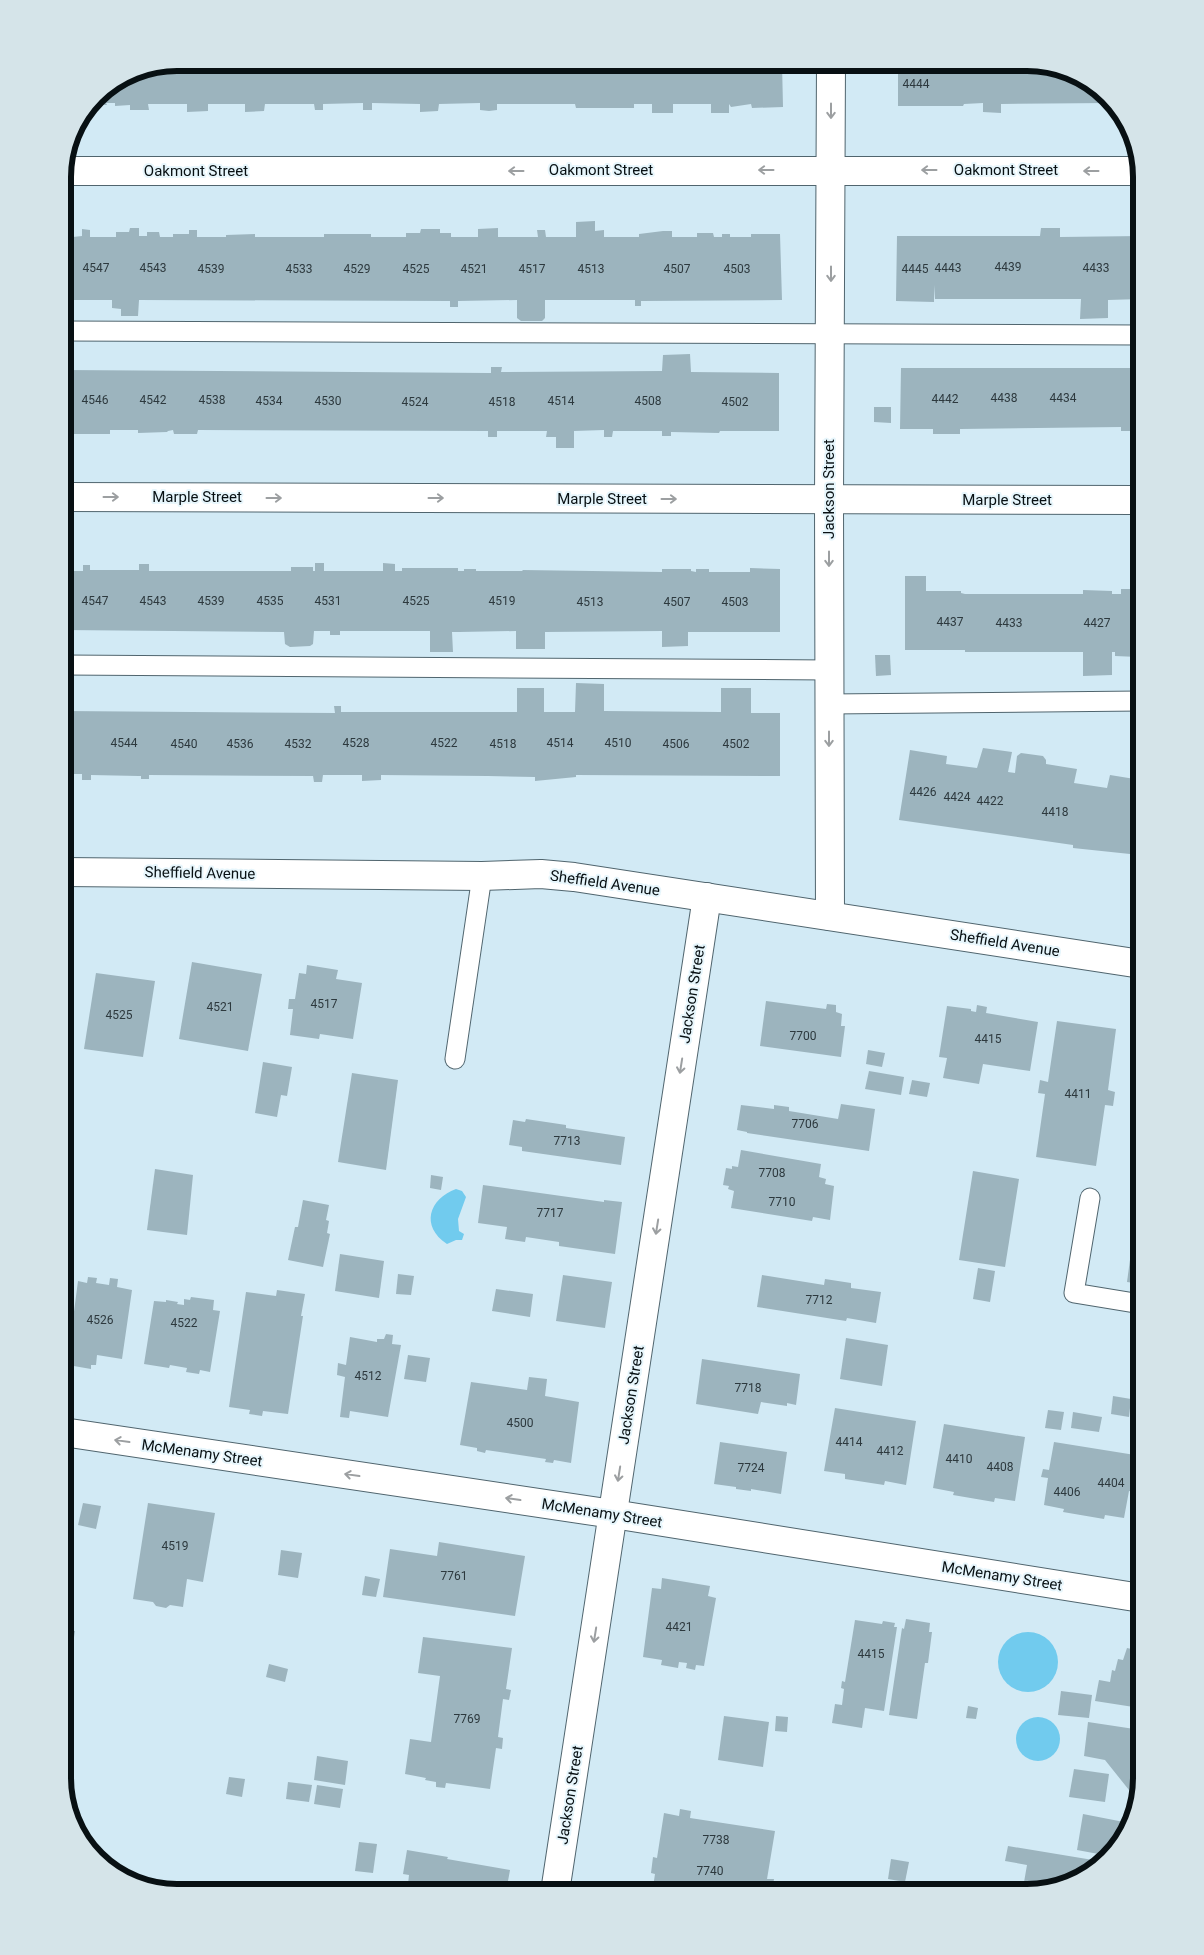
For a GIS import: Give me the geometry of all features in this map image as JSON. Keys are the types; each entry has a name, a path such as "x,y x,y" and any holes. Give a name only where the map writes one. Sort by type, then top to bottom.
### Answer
{"street":[{"name":"Jackson Street","path":"830,916 831,71"},
{"name":"Oakmont Street","path":"71,172 1133,171"},
{"name":"Marple Street","path":"71,497 1133,500"},
{"name":"Sheffield Avenue","path":"71,872 482,876 541,874 574,877 1133,963"},
{"name":"Jackson Street","path":"556,1884 707,897"},
{"name":"McMenamy Street","path":"71,1433 613,1514 1133,1597"}],"lane":[{"path":"71,330 1133,335"},
{"path":"71,665 829,670"},
{"path":"829,704 1133,701"},
{"path":"456,1059 482,876"},
{"path":"1090,1198 1074,1293 1133,1303"}],"water":[{"path":"456,1189 462,1191 466,1197 458,1219 459,1231 464,1234 462,1240 456,1240 447,1244 433,1229 431,1214 439,1199"},
{"path":"1022,1632 1034,1632 1045,1637 1053,1645 1058,1656 1056,1674 1045,1687 1034,1692 1022,1692 1011,1687 1003,1679 998,1668 998,1656 1003,1645 1011,1637"},
{"path":"1042,1717 1054,1723 1059,1730 1059,1748 1054,1755 1047,1760 1034,1761 1026,1758 1019,1751 1016,1735 1019,1727 1026,1720"}],"building":[{"path":"177,71 782,71 783,107 752,108 751,104 731,107 729,104 729,113 711,113 711,104 673,104 673,113 652,113 652,104 634,104 634,108 576,108 575,104 497,104 497,110 489,111 480,110 480,103 439,104 438,111 420,112 420,104 372,103 372,110 363,110 363,103 323,104 323,110 315,110 314,104 265,104 264,111 245,112 245,104 208,104 208,111 187,112 187,104 148,104 149,110 130,110 130,105 115,106 115,103 106,103 107,105 100,105 118,89 130,82 157,73"},
{"path":"898,71 1034,71 1047,73 1074,82 1086,89 1102,103 1001,104 1001,113 983,112 983,103 964,104 963,106 898,106"},
{"path":"595,221 595,231 604,230 604,237 639,237 639,234 663,231 672,231 672,237 697,237 697,233 713,233 714,237 722,237 722,234 730,234 730,237 751,237 751,234 780,234 782,300 641,301 641,306 635,306 635,300 545,300 545,318 542,321 521,321 517,318 517,300 458,301 458,307 450,307 450,301 139,300 138,316 121,316 121,309 112,308 112,300 71,300 71,232 73,232 73,237 82,236 82,229 90,230 90,237 116,237 116,232 129,232 130,228 139,228 139,236 147,236 147,232 159,232 160,237 173,237 173,234 189,234 189,230 197,230 197,237 255,234 255,237 324,237 324,234 371,234 371,237 406,237 406,233 420,233 421,229 440,229 440,233 451,233 451,237 478,237 478,229 498,228 498,237 538,237 537,230 545,230 546,237 576,237 576,222"},
{"path":"1041,228 1060,228 1060,237 1133,236 1133,299 1108,300 1108,318 1080,319 1081,299 935,299 934,285 934,302 896,301 897,236 1040,236"},
{"path":"690,354 691,372 779,373 779,431 671,432 671,436 662,436 662,431 613,431 612,437 604,437 604,430 574,431 574,448 556,448 556,437 546,437 547,431 497,431 497,437 488,437 488,431 198,430 197,434 174,434 173,430 138,433 138,430 110,430 110,434 71,434 71,370 491,373 491,367 502,367 501,372 662,371 663,355"},
{"path":"901,368 1133,368 1133,431 1121,431 1121,427 960,429 960,434 933,434 933,429 900,429"},
{"path":"874,407 891,407 891,423 874,422"},
{"path":"315,563 324,563 324,571 383,571 383,563 395,564 395,571 402,571 402,568 458,568 458,571 476,569 476,571 662,572 662,569 691,569 691,571 696,572 696,569 709,569 709,572 750,572 750,568 780,569 780,632 688,632 688,646 662,647 662,631 545,632 545,649 516,649 516,631 452,632 453,652 430,652 430,631 340,631 340,635 330,635 330,631 314,631 313,644 310,646 290,647 285,644 284,632 71,630 71,571 83,571 83,565 90,565 90,570 139,570 139,564 149,564 149,571 291,571 291,567 313,567 313,571 315,571"},
{"path":"905,576 926,576 926,591 961,591 961,593 965,594 1083,594 1083,590 1112,591 1112,594 1121,594 1121,589 1133,589 1133,657 1115,656 1115,652 1112,652 1112,675 1083,676 1083,652 905,650"},
{"path":"875,655 890,655 891,675 876,676"},
{"path":"576,683 604,684 604,711 721,712 721,688 751,688 751,713 780,713 780,776 576,775 576,777 535,781 535,777 381,775 381,780 362,781 362,775 323,775 322,782 314,782 313,776 149,775 149,779 141,779 141,776 91,775 91,780 82,780 82,774 71,774 71,711 335,713 334,706 341,706 341,712 517,712 517,688 544,688 544,712 575,712"},
{"path":"983,748 1012,752 1008,772 1015,773 1017,756 1021,753 1043,756 1046,764 1077,769 1074,783 1107,788 1110,775 1133,779 1133,855 1073,848 1073,845 899,820 910,750 947,756 946,764 977,768"},
{"path":"192,962 262,974 248,1051 179,1039"},
{"path":"307,965 338,970 336,979 362,983 353,1039 320,1034 319,1039 290,1035 293,1009 288,1009 289,999 295,999 299,973 306,974"},
{"path":"96,973 155,981 143,1057 84,1049"},
{"path":"766,1001 826,1009 827,1004 836,1005 836,1012 842,1014 841,1026 845,1026 841,1057 760,1046"},
{"path":"977,1005 987,1007 986,1013 1038,1022 1030,1071 983,1064 979,1084 943,1078 947,1058 939,1057 947,1006 971,1009 971,1011 976,1012"},
{"path":"1057,1021 1116,1029 1108,1090 1115,1092 1113,1106 1105,1105 1096,1166 1036,1157 1045,1094 1038,1093 1040,1080 1048,1082"},
{"path":"868,1050 885,1053 882,1067 866,1064"},
{"path":"263,1062 292,1067 287,1096 281,1095 277,1117 255,1113"},
{"path":"869,1071 904,1077 901,1095 865,1089"},
{"path":"352,1073 398,1080 386,1170 338,1162"},
{"path":"912,1080 930,1083 927,1097 909,1094"},
{"path":"841,1104 875,1109 869,1151 737,1130 741,1105 774,1109 774,1105 789,1107 789,1111 838,1119"},
{"path":"526,1119 566,1125 566,1128 625,1137 621,1165 522,1151 522,1147 509,1145 513,1120 525,1122"},
{"path":"741,1150 821,1164 819,1177 826,1179 825,1184 834,1186 830,1220 813,1217 812,1221 731,1208 734,1191 728,1189 729,1186 723,1185 726,1168 738,1167"},
{"path":"155,1169 193,1175 187,1235 147,1230"},
{"path":"973,1171 1019,1179 1005,1267 959,1260"},
{"path":"431,1175 443,1177 441,1190 430,1188"},
{"path":"483,1185 604,1202 604,1200 622,1202 615,1254 559,1246 559,1242 526,1237 525,1242 505,1239 507,1227 478,1223"},
{"path":"303,1200 329,1205 326,1220 329,1221 327,1233 330,1234 323,1267 288,1260 295,1227 298,1227"},
{"path":"1133,1238 1133,1283 1127,1282"},
{"path":"340,1254 384,1261 379,1298 335,1291"},
{"path":"978,1268 995,1271 990,1302 973,1299"},
{"path":"398,1274 414,1276 411,1295 396,1294"},
{"path":"563,1275 612,1282 605,1328 556,1321"},
{"path":"762,1275 824,1285 825,1279 851,1283 851,1288 881,1292 876,1323 847,1318 846,1321 757,1307"},
{"path":"88,1277 97,1278 96,1283 109,1285 110,1278 118,1279 117,1287 132,1290 122,1359 97,1355 96,1365 91,1365 91,1369 71,1366 71,1335 78,1281 87,1283"},
{"path":"496,1289 533,1294 530,1317 492,1311"},
{"path":"277,1290 305,1294 288,1414 263,1411 262,1416 249,1414 250,1410 229,1407 246,1292 276,1296"},
{"path":"191,1297 214,1300 213,1310 220,1311 210,1372 200,1370 199,1374 186,1372 187,1368 170,1365 169,1368 144,1364 154,1301 166,1302 166,1300 184,1305 184,1299 190,1300"},
{"path":"386,1334 393,1335 392,1344 401,1345 388,1417 350,1411 349,1418 340,1417 345,1377 337,1375 338,1363 346,1365 350,1337 377,1342 377,1339 384,1339"},
{"path":"846,1338 888,1345 882,1386 840,1379"},
{"path":"408,1355 430,1358 426,1382 404,1379"},
{"path":"702,1359 800,1374 796,1405 787,1403 787,1406 761,1402 758,1414 696,1404"},
{"path":"529,1377 547,1379 545,1396 579,1402 571,1463 554,1460 553,1463 545,1462 546,1459 486,1450 485,1453 477,1451 477,1448 460,1445 471,1382 527,1390"},
{"path":"1113,1396 1131,1399 1129,1417 1111,1414"},
{"path":"835,1408 916,1421 906,1485 885,1481 884,1485 845,1479 845,1474 824,1471"},
{"path":"1048,1410 1064,1412 1061,1430 1045,1428"},
{"path":"1073,1412 1102,1417 1099,1432 1071,1428"},
{"path":"944,1424 1025,1437 1015,1501 995,1498 994,1502 953,1495 954,1492 933,1488"},
{"path":"720,1442 787,1452 781,1494 751,1489 751,1491 736,1489 736,1487 714,1484"},
{"path":"1054,1442 1133,1455 1131,1482 1133,1483 1133,1492 1129,1491 1124,1518 1105,1515 1104,1519 1063,1512 1064,1509 1044,1505 1048,1478 1041,1477 1043,1469 1049,1470"},
{"path":"83,1503 101,1506 96,1529 78,1525"},
{"path":"148,1503 215,1513 203,1582 187,1579 183,1607 170,1605 166,1608 156,1606 153,1602 133,1599"},
{"path":"439,1542 525,1556 515,1616 383,1597 390,1549 437,1556"},
{"path":"281,1550 302,1553 298,1578 278,1575"},
{"path":"365,1576 380,1579 376,1597 362,1595"},
{"path":"662,1578 710,1586 708,1596 716,1598 704,1666 696,1665 695,1670 686,1668 687,1663 679,1662 678,1668 661,1665 662,1660 643,1657 652,1588 661,1589"},
{"path":"906,1619 930,1623 929,1632 932,1632 928,1663 925,1663 917,1719 889,1715 902,1628 904,1629"},
{"path":"855,1620 882,1624 883,1621 895,1623 894,1627 897,1627 884,1711 865,1708 862,1728 832,1723 835,1704 842,1705 844,1689 841,1688 842,1681 845,1682"},
{"path":"71,1630 75,1631 71,1656"},
{"path":"423,1637 512,1648 506,1689 511,1690 509,1700 503,1699 498,1737 503,1738 502,1749 496,1748 490,1789 446,1783 445,1788 436,1787 436,1782 405,1774 410,1739 431,1742 440,1676 418,1673"},
{"path":"1127,1648 1133,1649 1133,1707 1095,1701 1099,1680 1110,1682 1112,1670 1115,1671 1118,1659 1123,1660"},
{"path":"269,1664 288,1669 285,1682 266,1677"},
{"path":"1061,1691 1092,1695 1089,1718 1058,1715"},
{"path":"968,1706 978,1708 976,1719 966,1718"},
{"path":"724,1716 769,1722 763,1767 718,1760"},
{"path":"776,1716 788,1717 787,1732 775,1731"},
{"path":"1088,1722 1133,1729 1132,1792 1129,1792 1105,1760 1084,1756"},
{"path":"317,1756 348,1761 345,1785 314,1780"},
{"path":"1074,1769 1109,1774 1105,1802 1069,1797"},
{"path":"229,1777 245,1779 242,1797 226,1794"},
{"path":"288,1782 312,1785 309,1802 286,1799"},
{"path":"317,1785 343,1789 340,1808 314,1804"},
{"path":"680,1809 691,1811 690,1818 775,1831 767,1879 774,1879 773,1884 653,1884 655,1874 651,1873 653,1857 657,1858 664,1813 679,1816"},
{"path":"1083,1814 1123,1822 1119,1831 1100,1854 1077,1850"},
{"path":"359,1842 377,1844 373,1873 355,1871"},
{"path":"1008,1846 1093,1860 1080,1870 1067,1876 1040,1883 1027,1884 1024,1884 1027,1865 1005,1861"},
{"path":"407,1850 510,1870 507,1884 408,1884 409,1875 403,1874"},
{"path":"891,1859 909,1862 905,1882 888,1879"}]}
